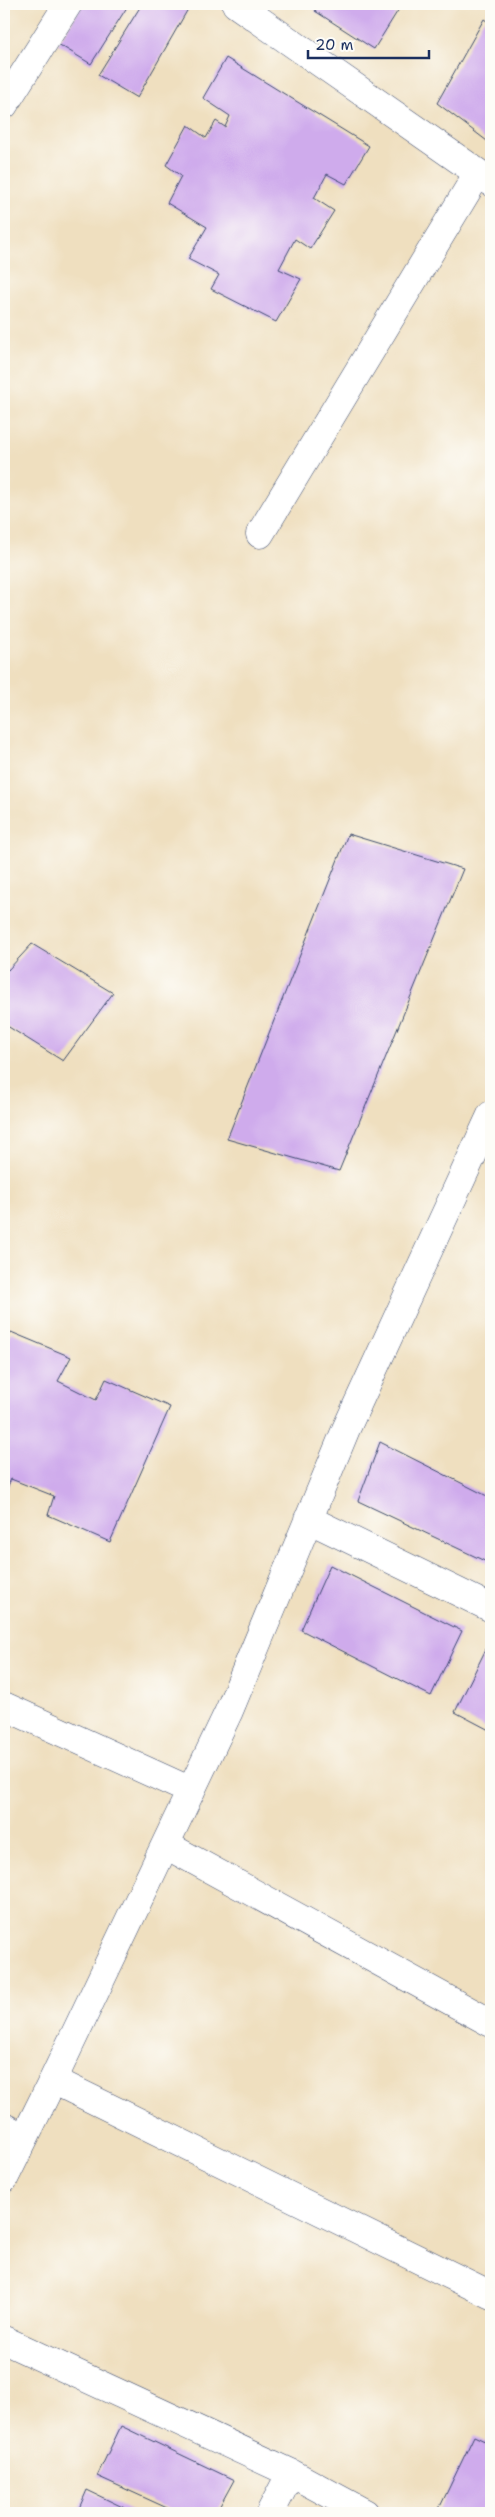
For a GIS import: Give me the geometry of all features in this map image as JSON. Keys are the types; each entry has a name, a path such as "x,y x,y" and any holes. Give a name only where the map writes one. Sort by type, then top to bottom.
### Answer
{"street":[{"path":"4,105 68,4"},
{"path":"236,4 485,177 260,534"},
{"path":"4,2179 14,2132 54,2080 229,1712 346,1429 491,1115"},
{"path":"308,1519 491,1608"},
{"path":"4,1706 191,1790"},
{"path":"166,1845 491,2023"},
{"path":"54,2080 491,2295"},
{"path":"4,2340 291,2473 365,2513"},
{"path":"270,2513 291,2473"}],"building":[{"path":"83,4 129,4 91,64 58,44"},
{"path":"142,4 179,4 188,9 137,98 98,75"},
{"path":"320,4 402,4 374,49 315,11"},
{"path":"484,19 491,24 491,144 437,103"},
{"path":"226,58 369,146 346,184 327,174 314,198 334,211 310,249 295,239 279,269 301,279 276,322 211,289 219,275 188,259 207,227 167,203 181,176 166,165 188,125 206,138 216,121 225,127 230,116 203,98"},
{"path":"348,834 463,869 339,1171 227,1139"},
{"path":"32,944 113,993 63,1061 4,1024 4,967 8,970"},
{"path":"11,1332 71,1357 58,1381 96,1400 106,1379 170,1407 110,1542 48,1515 54,1496 11,1479 4,1495 4,1347"},
{"path":"380,1442 491,1498 491,1564 358,1501"},
{"path":"330,1565 462,1631 431,1696 301,1630"},
{"path":"486,1649 491,1651 491,1731 455,1712"},
{"path":"121,2426 234,2480 216,2513 178,2513 97,2476"},
{"path":"474,2436 491,2444 491,2513 437,2513"},
{"path":"87,2490 135,2513 77,2513"}]}
